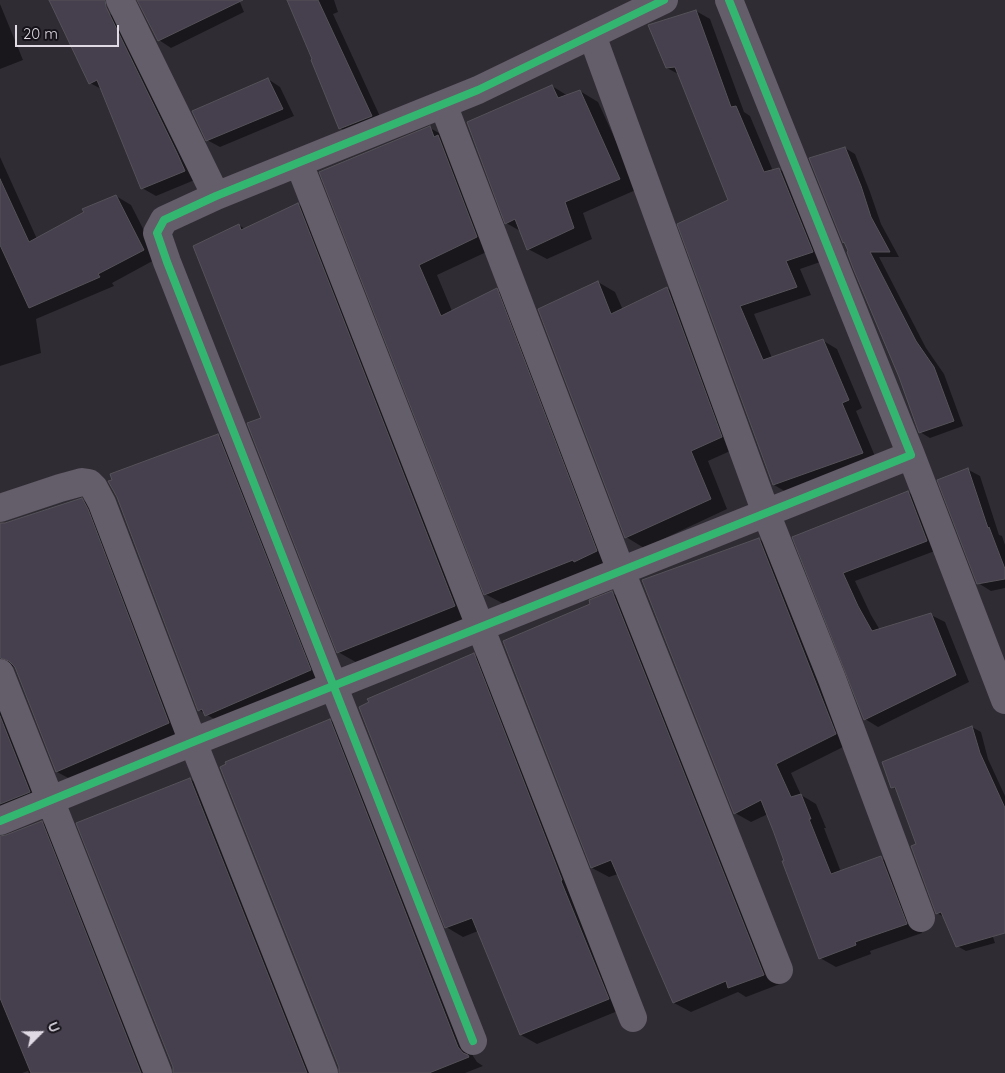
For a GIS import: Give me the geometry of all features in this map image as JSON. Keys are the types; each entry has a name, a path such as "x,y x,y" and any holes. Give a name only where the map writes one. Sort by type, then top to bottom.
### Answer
{"street":[{"path":"120,0 216,196"},
{"path":"473,1041 157,233 164,220 216,196 478,90 664,0"},
{"path":"729,0 911,455 1005,700"},
{"path":"592,35 766,513 832,679 922,918"},
{"path":"443,104 621,571 778,970"},
{"path":"299,163 633,1018"},
{"path":"0,821 911,455"},
{"path":"0,508 82,482 89,483 94,488 102,503 193,742 324,1073"},
{"path":"0,673 158,1073"}],"building":[{"path":"49,0 105,0 106,7 185,171 141,189 97,80 89,84"},
{"path":"137,0 243,0 158,41"},
{"path":"287,0 318,0 372,116 339,129"},
{"path":"696,10 731,107 736,106 764,172 779,168 813,252 786,261 797,287 740,306 763,360 823,339 849,400 842,403 863,453 773,485 677,224 728,200 675,67 666,68 648,25"},
{"path":"268,78 283,109 206,141 192,111"},
{"path":"552,85 558,98 580,90 620,179 565,202 574,228 527,250 515,219 505,224 467,122"},
{"path":"430,126 434,137 438,135 477,237 419,265 441,316 497,288 597,551 574,562 573,560 484,595 319,172"},
{"path":"845,147 871,217 890,252 870,252 916,341 934,367 954,421 919,433 899,377 809,158"},
{"path":"0,179 29,242 84,212 82,209 116,195 144,250 98,274 100,277 29,308 0,245"},
{"path":"298,203 455,606 337,653 247,423 261,418 193,246 239,224 241,230"},
{"path":"598,281 611,314 667,287 722,437 691,451 711,499 625,538 538,309"},
{"path":"218,434 311,670 205,716 202,709 198,711 117,497 108,481 112,480 110,474"},
{"path":"968,468 988,528 1005,569 1005,579 977,584 937,480"},
{"path":"908,491 927,541 843,573 872,631 931,613 956,675 864,720 792,537"},
{"path":"82,498 88,509 169,723 56,772 15,667 9,661 0,658 0,523"},
{"path":"759,538 836,734 776,764 791,797 801,794 831,874 881,856 907,924 855,942 856,945 819,959 761,800 734,814 642,580"},
{"path":"612,591 764,975 728,988 726,981 673,1003 611,860 591,868 503,641 590,604 589,600"},
{"path":"474,653 561,881 609,999 520,1035 472,918 445,928 359,707 369,702 367,699"},
{"path":"0,716 30,792 0,804"},
{"path":"330,719 458,1047 469,1057 429,1073 339,1073 339,1067 220,767 226,764 225,762"},
{"path":"972,726 980,753 1005,808 1005,933 956,947 941,912 936,914 911,846 916,844 895,787 891,788 882,762"},
{"path":"190,778 307,1073 173,1073 173,1067 76,823"},
{"path":"42,821 141,1073 31,1073 0,998 0,836"}],"cycle path":[{"path":"473,1041 157,233 164,220 216,196 478,90 664,0"},
{"path":"0,821 911,455 729,0"}]}
